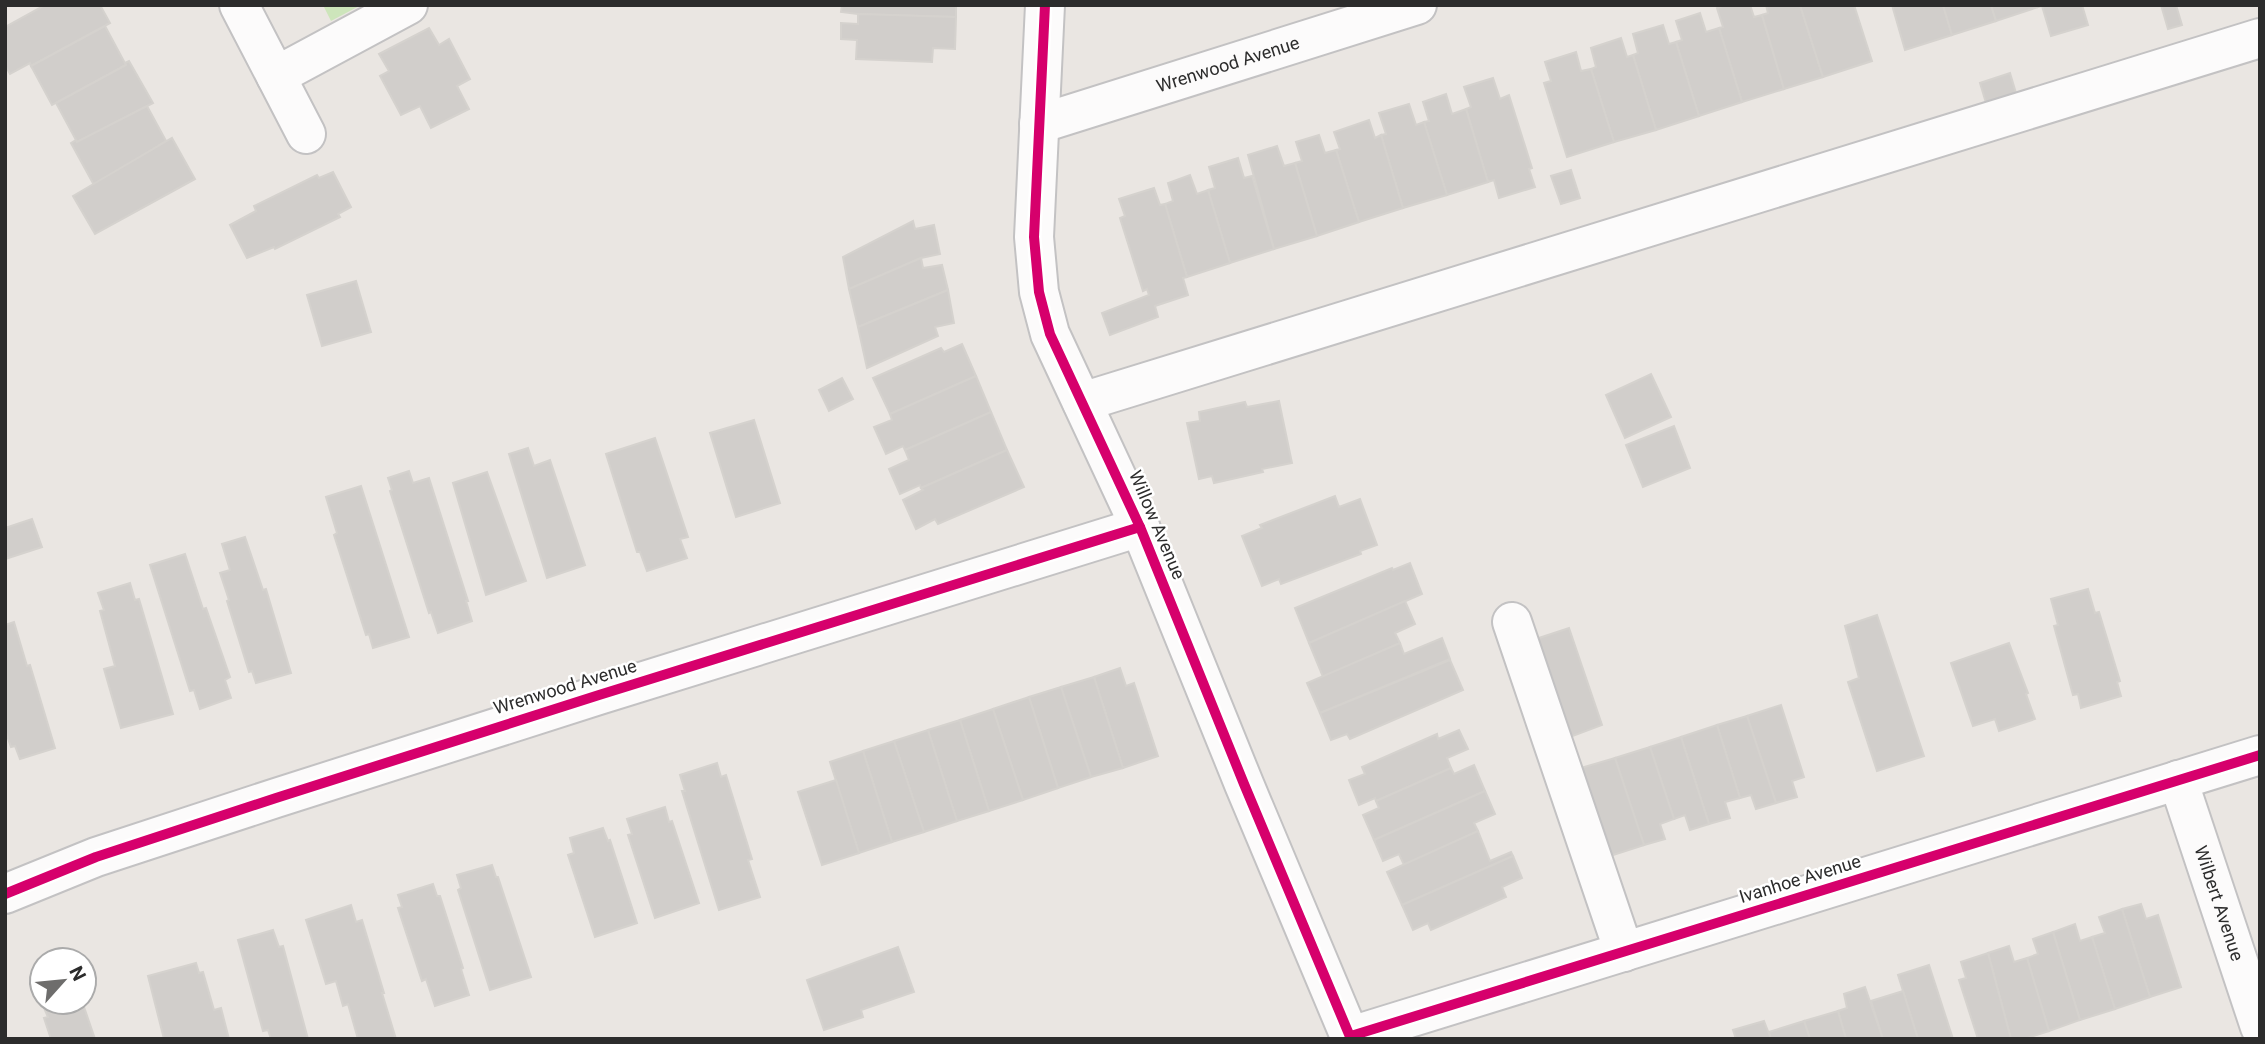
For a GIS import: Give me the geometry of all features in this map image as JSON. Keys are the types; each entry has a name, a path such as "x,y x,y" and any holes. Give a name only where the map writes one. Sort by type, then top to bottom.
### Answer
{"street":[{"path":"239,5 306,134"},
{"path":"276,76 408,5"},
{"name":"Willow Avenue","path":"1045,5 1034,237 1039,292 1050,334 1140,527 1244,784 1351,1037"},
{"name":"Wrenwood Avenue","path":"1038,124 1418,5"},
{"path":"1082,402 2260,38"},
{"name":"Wrenwood Avenue","path":"5,894 96,857 301,790 1140,527"},
{"path":"1511,622 1624,952"},
{"name":"Ivanhoe Avenue","path":"1351,1037 2260,755"},
{"name":"Wilbert Avenue","path":"2178,780 2260,1027"}],"green space":[{"path":"323,5 361,5 331,21"}],"building":[{"path":"45,5 100,5 110,23 31,66 30,63 10,74 5,65 5,27"},
{"path":"842,5 956,5 956,17 858,14 841,12"},
{"path":"1725,5 1750,5 1754,17 1762,15 1784,89 1742,102 1719,28 1723,27 1717,8"},
{"path":"1766,5 1800,5 1823,77 1784,89 1762,15 1768,13"},
{"path":"1800,5 1854,5 1872,61 1823,77"},
{"path":"1892,5 1943,5 1952,35 1905,50"},
{"path":"1943,5 1991,5 1996,21 1952,35"},
{"path":"1991,5 2038,5 2038,7 1996,21"},
{"path":"2038,5 2082,5 2088,25 2051,36 2042,6"},
{"path":"2161,5 2176,5 2182,25 2168,29"},
{"path":"1700,13 1706,32 1719,28 1742,102 1699,116 1676,42 1682,40 1676,21"},
{"path":"858,14 956,17 955,49 933,48 932,62 856,59 857,40 841,39 841,23 858,24"},
{"path":"1663,25 1669,44 1676,42 1699,116 1656,130 1633,55 1638,53 1633,34"},
{"path":"105,26 126,65 52,105 31,66"},
{"path":"429,28 439,45 449,39 470,79 457,86 469,109 431,128 420,106 401,115 380,76 389,71 379,54"},
{"path":"1621,38 1627,57 1633,55 1656,130 1614,142 1591,69 1596,67 1591,48"},
{"path":"1576,52 1581,71 1591,69 1614,142 1567,157 1544,83 1551,81 1545,62"},
{"path":"129,61 153,103 77,142 56,103"},
{"path":"2010,73 2016,93 1986,103 1980,83"},
{"path":"1493,78 1500,99 1509,95 1532,168 1529,169 1535,187 1499,198 1494,180 1488,182 1466,109 1471,107 1464,87"},
{"path":"1446,94 1452,114 1466,109 1488,182 1447,195 1424,122 1429,121 1423,102"},
{"path":"1409,104 1416,125 1424,122 1447,195 1403,208 1381,135 1386,134 1379,113"},
{"path":"147,106 166,141 94,185 71,143"},
{"path":"1369,120 1375,138 1381,135 1403,208 1359,222 1336,150 1340,149 1334,132"},
{"path":"1319,135 1325,153 1336,150 1359,222 1317,236 1295,163 1302,161 1296,142"},
{"path":"172,138 195,179 95,234 73,196"},
{"path":"1277,146 1284,166 1295,163 1317,236 1274,249 1248,155"},
{"path":"1238,158 1244,178 1252,176 1274,249 1230,263 1208,190 1215,188 1209,167"},
{"path":"1571,170 1580,198 1561,204 1551,176"},
{"path":"333,172 351,207 338,214 340,217 275,249 274,247 247,258 230,225 256,211 254,206 317,175 319,178"},
{"path":"1190,175 1197,194 1208,190 1230,263 1187,277 1165,204 1173,201 1168,183"},
{"path":"1154,188 1160,205 1165,204 1187,277 1183,278 1188,295 1155,306 1158,317 1110,335 1102,313 1149,295 1147,289 1143,291 1120,218 1125,216 1119,199"},
{"path":"913,221 915,229 934,225 940,254 921,258 849,289 843,257"},
{"path":"921,258 923,268 942,265 948,290 858,327 849,289"},
{"path":"356,281 371,332 322,346 307,295"},
{"path":"948,290 954,323 935,327 938,336 867,368 858,327"},
{"path":"962,344 976,376 890,414 873,378 941,348 944,352"},
{"path":"1651,374 1671,417 1625,438 1606,395"},
{"path":"976,376 991,412 905,450 903,446 886,454 874,427 892,420 890,414"},
{"path":"842,378 853,399 829,411 819,390"},
{"path":"1279,401 1292,463 1214,483 1212,476 1199,479 1187,423 1200,421 1199,412 1245,402 1247,407"},
{"path":"991,412 1007,450 921,488 920,485 900,494 889,469 909,460 905,450"},
{"path":"754,420 780,503 736,517 710,433"},
{"path":"1674,426 1690,468 1643,487 1626,445"},
{"path":"655,438 688,537 680,539 687,558 647,571 640,552 637,552 606,454"},
{"path":"528,448 534,466 550,460 585,565 547,578 509,454"},
{"path":"1007,450 1024,487 938,524 935,519 916,529 903,500 923,490 921,488"},
{"path":"409,471 413,483 429,478 472,621 438,633 431,612 429,613 390,491 392,490 388,478"},
{"path":"487,472 526,581 486,595 453,483"},
{"path":"361,486 409,637 373,648 369,634 366,635 334,535 337,533 326,497"},
{"path":"1335,496 1339,507 1360,499 1377,545 1360,551 1361,554 1281,584 1279,579 1262,586 1242,536 1262,528 1260,525"},
{"path":"32,519 42,547 5,559 5,528"},
{"path":"245,537 263,590 266,589 291,673 256,683 252,671 249,672 220,573 230,570 222,544"},
{"path":"185,554 230,677 225,680 231,698 200,709 194,690 190,691 150,565"},
{"path":"1410,563 1422,594 1309,643 1295,608"},
{"path":"130,583 135,600 139,599 173,714 121,728 104,669 115,666 100,611 104,610 98,593"},
{"path":"2088,589 2095,613 2099,612 2120,681 2117,682 2121,696 2081,708 2078,694 2073,695 2054,626 2058,625 2051,599"},
{"path":"1405,601 1415,624 1395,633 1400,643 1323,677 1309,643"},
{"path":"1877,615 1924,756 1877,771 1848,682 1859,678 1845,626"},
{"path":"14,622 55,748 20,759 15,746 11,747 5,730 5,625"},
{"path":"1569,628 1602,725 1570,737 1536,639"},
{"path":"1442,638 1450,659 1320,713 1307,683 1400,643 1404,654"},
{"path":"2009,643 2035,719 1999,731 1995,719 1973,726 1951,663"},
{"path":"1450,660 1463,690 1350,739 1347,734 1331,740 1320,713"},
{"path":"1120,668 1126,686 1134,683 1158,756 1123,768 1094,677"},
{"path":"1094,677 1123,768 1091,777 1061,687"},
{"path":"1061,687 1091,777 1058,788 1029,697"},
{"path":"1029,697 1058,788 1023,800 993,709"},
{"path":"1781,705 1804,777 1792,781 1797,797 1776,803 1747,716"},
{"path":"993,709 1023,800 989,811 960,720"},
{"path":"1747,716 1776,803 1756,809 1751,795 1740,798 1717,725"},
{"path":"960,720 989,811 957,821 928,730"},
{"path":"1717,725 1740,798 1725,802 1730,818 1709,824 1681,737"},
{"path":"928,730 957,821 924,832 894,741"},
{"path":"1459,730 1468,749 1447,758 1451,768 1376,801 1375,798 1359,805 1349,780 1365,774 1362,767 1437,734 1438,739"},
{"path":"1681,737 1709,824 1690,830 1685,815 1674,819 1650,747"},
{"path":"894,741 924,832 892,842 863,751"},
{"path":"1650,747 1674,819 1660,824 1665,839 1644,845 1615,758"},
{"path":"863,751 892,842 859,853 830,762"},
{"path":"1615,758 1644,845 1610,856 1581,768"},
{"path":"717,763 721,777 726,775 752,859 748,860 760,897 719,910 682,791 685,791 680,775"},
{"path":"1474,765 1485,791 1374,840 1363,815 1379,808 1376,801 1451,768 1454,774"},
{"path":"836,780 859,853 822,865 798,792"},
{"path":"1485,791 1495,814 1474,823 1478,831 1404,865 1399,854 1383,861 1374,840"},
{"path":"665,807 699,903 655,918 628,835 632,834 627,819"},
{"path":"603,828 608,841 610,840 637,923 595,937 568,855 574,853 570,838"},
{"path":"1478,831 1490,861 1511,852 1513,856 1402,905 1387,872"},
{"path":"1513,856 1522,878 1502,887 1506,897 1431,930 1428,923 1413,930 1402,905"},
{"path":"492,865 531,977 490,990 458,890 461,888 457,875"},
{"path":"433,884 437,896 440,896 469,995 435,1006 426,979 422,981 398,908 402,907 398,895"},
{"path":"2141,904 2146,919 2158,915 2181,987 2150,997 2122,909"},
{"path":"351,905 356,922 362,920 396,1039 358,1039 348,1004 343,1006 336,981 326,984 306,920"},
{"path":"2122,909 2150,997 2115,1009 2092,937 2105,933 2099,917"},
{"path":"2075,924 2080,941 2092,937 2115,1009 2080,1020 2053,932"},
{"path":"273,930 279,947 283,946 308,1039 271,1039 268,1030 263,1031 238,940"},
{"path":"2053,932 2080,1020 2049,1031 2027,958 2038,954 2033,939"},
{"path":"2009,946 2014,962 2027,958 2049,1031 2024,1039 2011,1039 1988,953"},
{"path":"898,947 914,992 861,1010 863,1017 824,1030 807,980"},
{"path":"1988,953 2011,1039 1978,1039 1959,980 1966,978 1961,962"},
{"path":"196,963 199,973 203,972 214,1010 221,1008 229,1039 164,1039 148,976"},
{"path":"1929,965 1953,1039 1918,1039 1898,975"},
{"path":"1865,987 1883,1039 1846,1039 1838,1011 1847,1008 1844,994"},
{"path":"1903,991 1918,1039 1883,1039 1871,1001"},
{"path":"1838,1011 1846,1039 1810,1039 1804,1021"},
{"path":"87,1016 95,1039 51,1039 44,1018"},
{"path":"1764,1021 1771,1039 1736,1039 1733,1030"},
{"path":"1804,1021 1810,1039 1771,1039 1769,1032"}],"cycle path":[{"path":"1045,5 1034,237 1039,292 1050,334 1140,527 1351,1039"},
{"path":"5,894 96,857 276,798 1140,527"},
{"path":"1351,1036 2260,755"}]}
